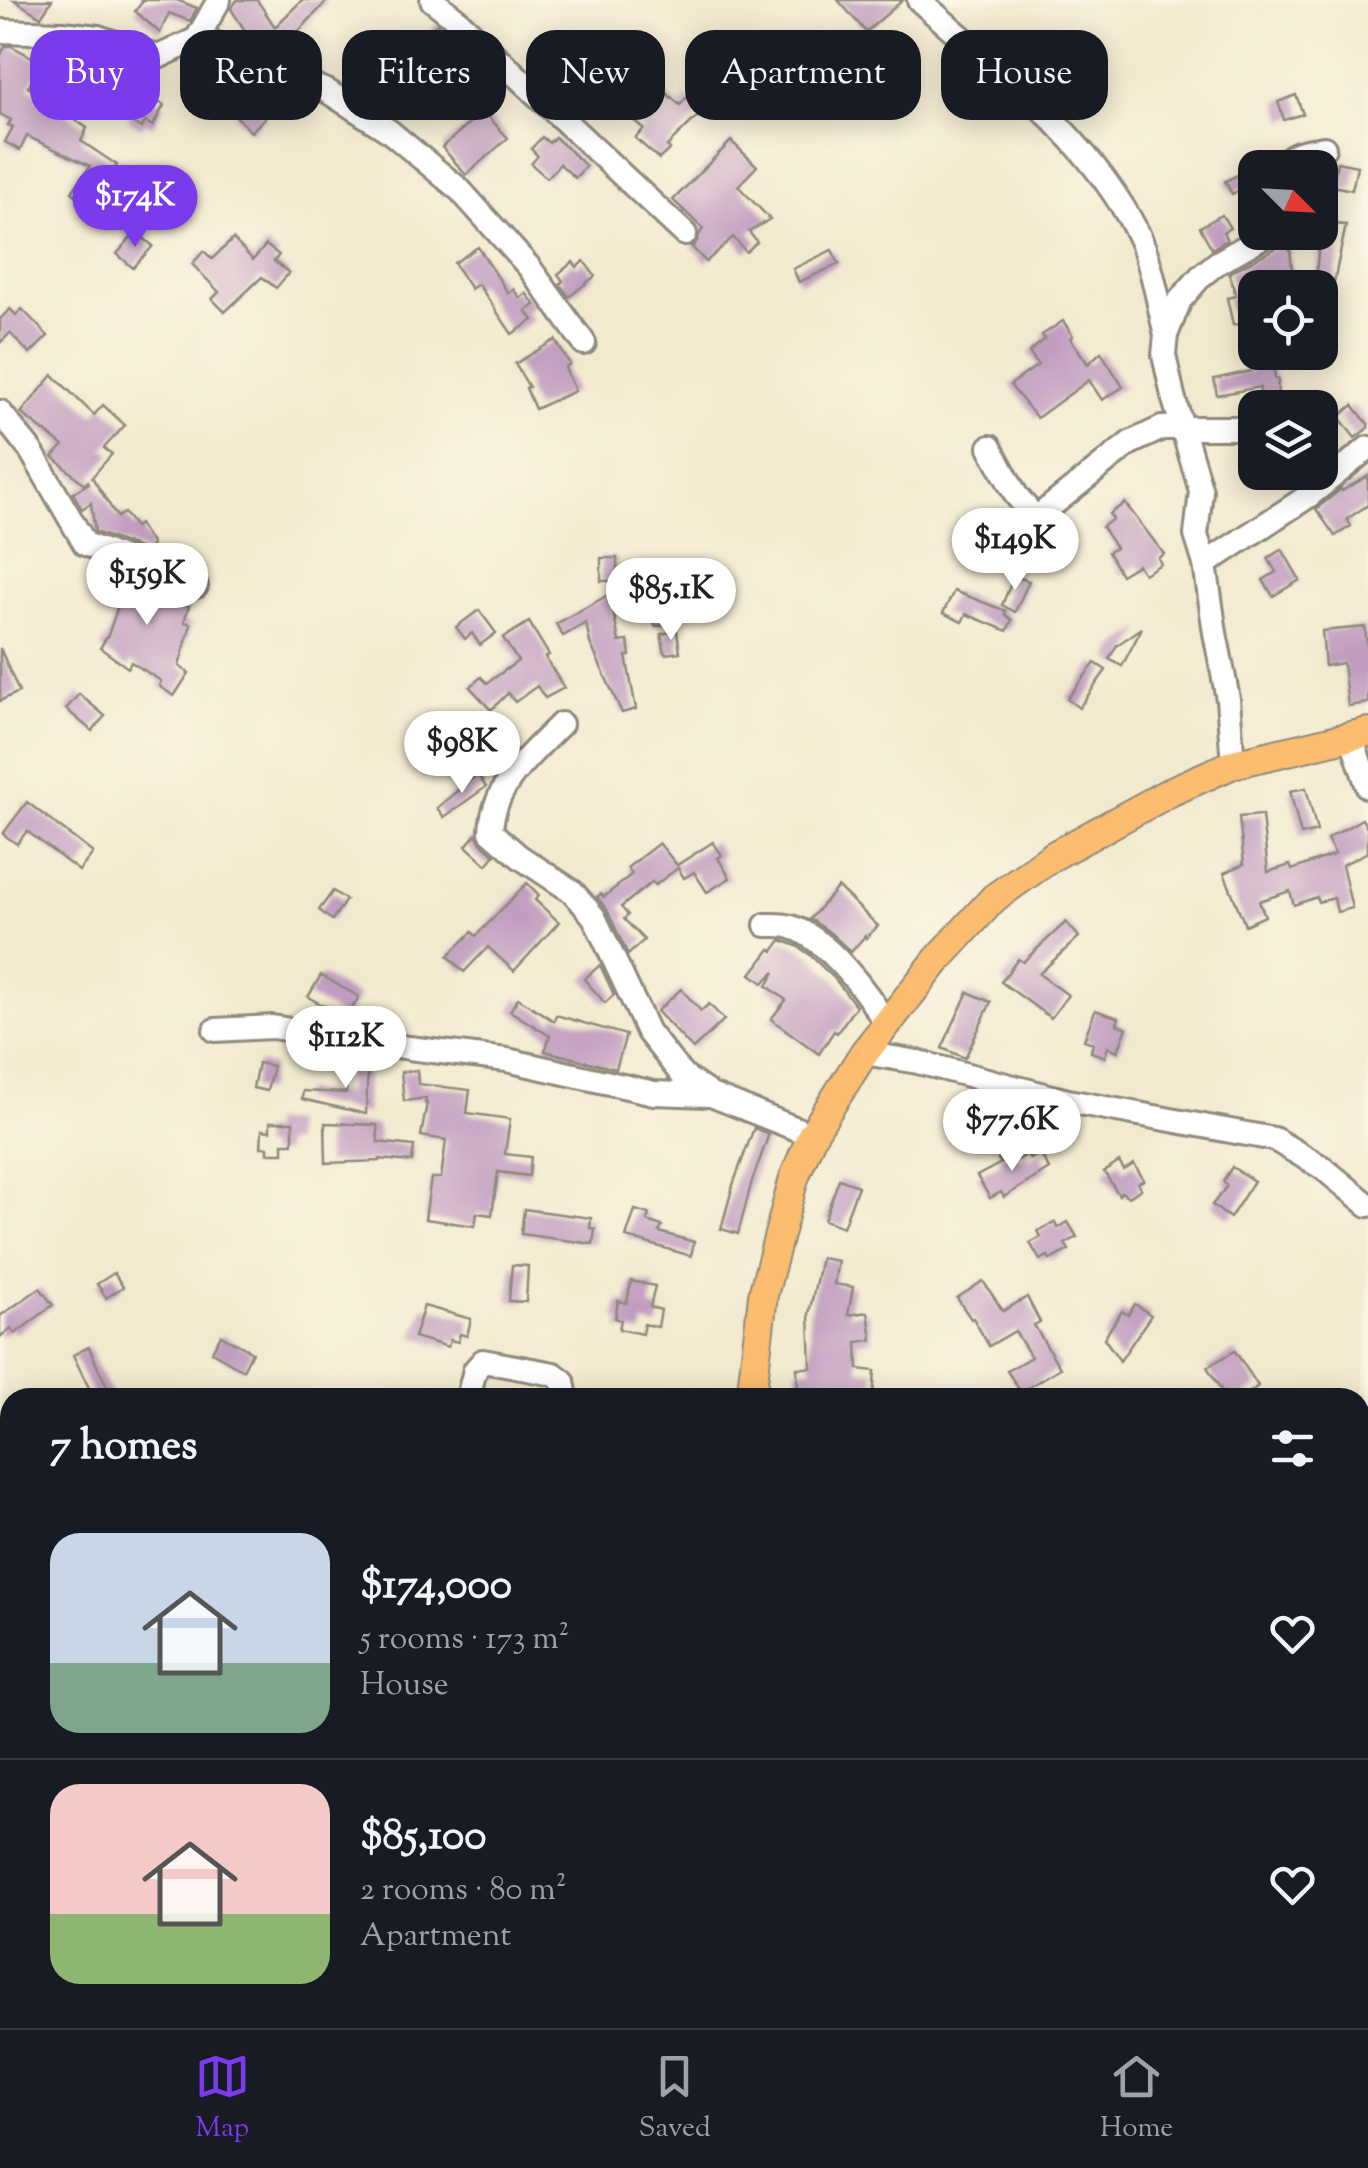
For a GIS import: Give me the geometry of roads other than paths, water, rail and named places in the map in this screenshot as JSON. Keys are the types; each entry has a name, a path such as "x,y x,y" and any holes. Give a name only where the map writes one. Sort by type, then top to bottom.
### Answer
{"main road":[{"path":"752,1388 768,1276 794,1178 812,1135 864,1052 938,959 994,898 1053,856 1111,823 1232,764 1359,734"}],"street":[{"path":"202,30 218,0"},
{"path":"432,0 456,18 686,234"},
{"path":"919,0 1064,129 1110,185 1147,256 1166,335"},
{"path":"0,32 63,32 98,37 158,57 180,47"},
{"path":"322,88 389,131 460,190 530,267 584,343"},
{"path":"1313,150 1324,148"},
{"path":"1232,764 1228,699 1205,564 1196,536 1202,490 1164,354 1166,335 1180,300 1201,276 1240,250"},
{"path":"0,412 31,451 84,544 196,586"},
{"path":"990,447 1016,495 1031,513 1040,514 1130,443 1162,428 1238,428"},
{"path":"1205,564 1310,495 1368,448"},
{"path":"561,724 499,793 491,832 520,858 572,892 594,917 648,1032 682,1075 711,1095 812,1135"},
{"path":"1359,734 1368,787"},
{"path":"766,925 788,926 818,944 857,981 886,1024"},
{"path":"215,1030 272,1026 507,1060 654,1092 711,1095"},
{"path":"864,1052 1068,1101 1274,1139 1323,1168 1368,1206"},
{"path":"471,1388 483,1361 554,1374 563,1381 564,1388"}]}
